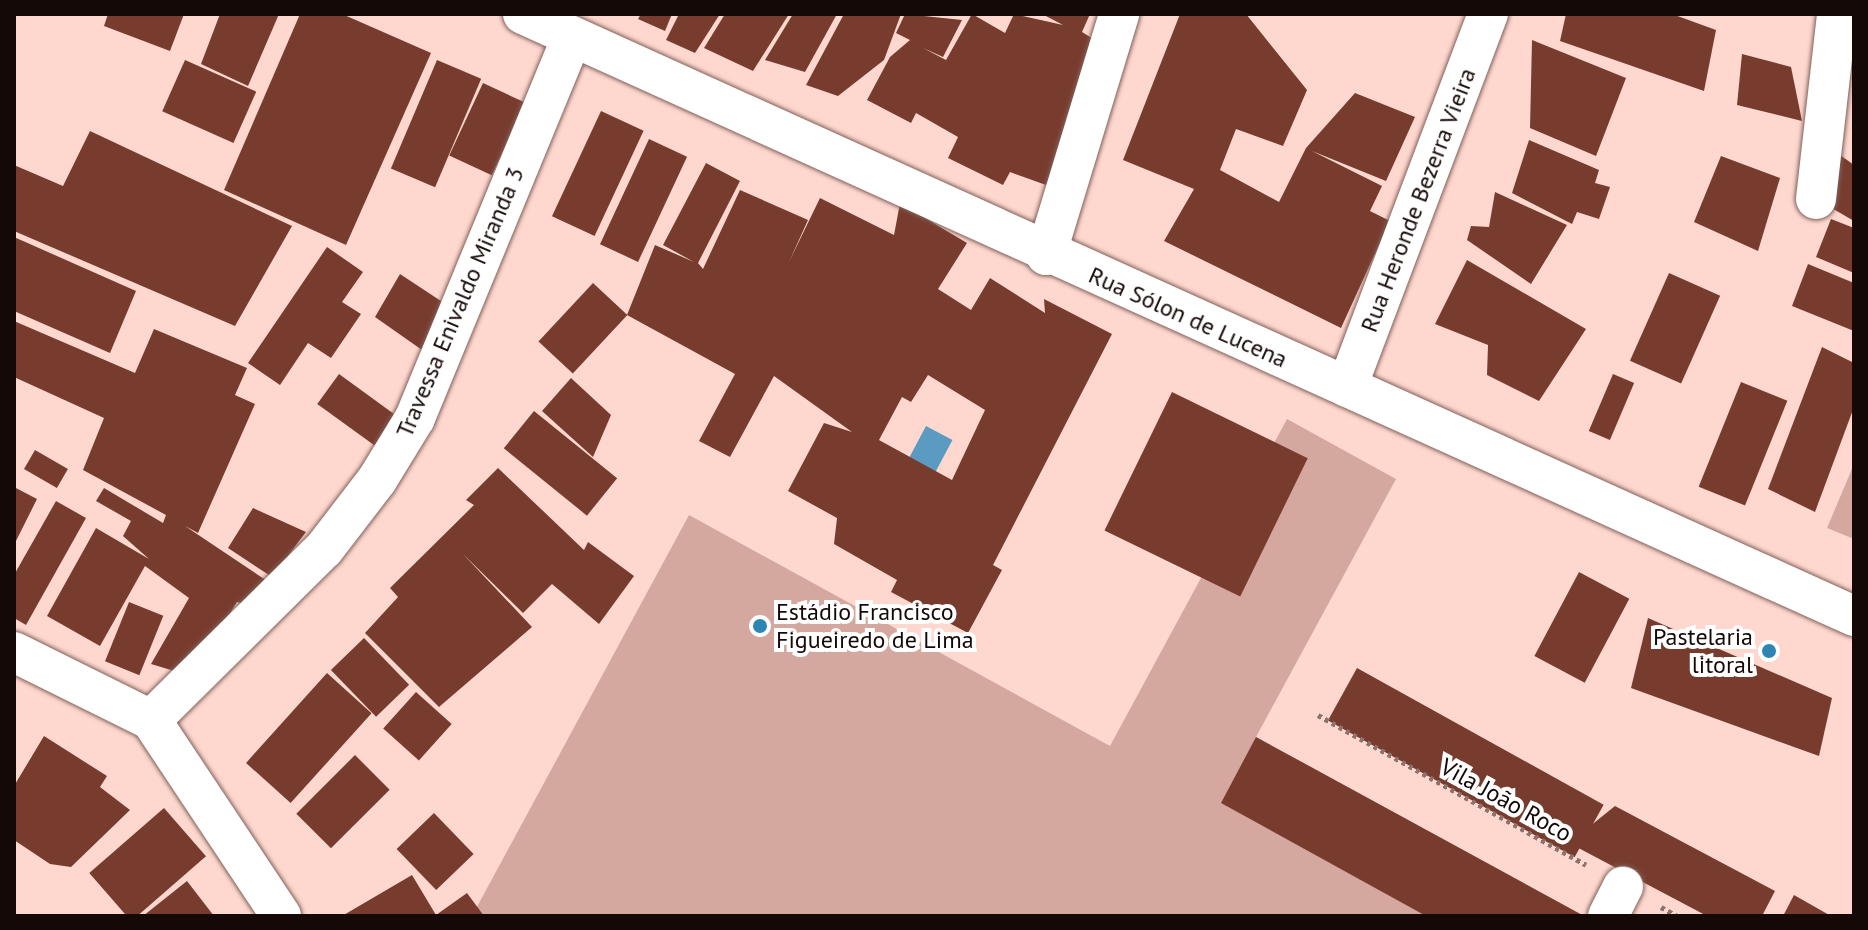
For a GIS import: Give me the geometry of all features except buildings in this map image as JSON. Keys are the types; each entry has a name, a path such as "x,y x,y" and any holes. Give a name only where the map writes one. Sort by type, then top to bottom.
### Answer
{"street":[{"name":"Rua Sólon de Lucena","path":"523,14 1046,255 1854,616"},
{"path":"1046,255 1119,14"},
{"name":"Rua Heronde Bezerra Vieira","path":"1347,387 1488,14"},
{"path":"1816,199 1837,14"},
{"name":"Travessa Enivaldo Miranda 3","path":"151,720 324,549 377,480 415,418 572,37"},
{"path":"14,652 151,720 281,916"}],"path":[{"name":"Vila João Roco","path":"1318,715 1616,901 1677,916"}],"shaded area":[{"name":"Estádio Francisco Figueiredo de Lima","path":"1287,419 1396,479 1256,737 1584,916 472,916 689,515 1110,746"},
{"path":"1854,464 1854,539 1827,528"}],"water":[{"path":"926,426 952,440 927,488 901,474"}],"place":[{"name":"Estádio Francisco Figueiredo de Lima","path":"760,626"},
{"name":"Pastelaria litoral","path":"1769,651"}]}
